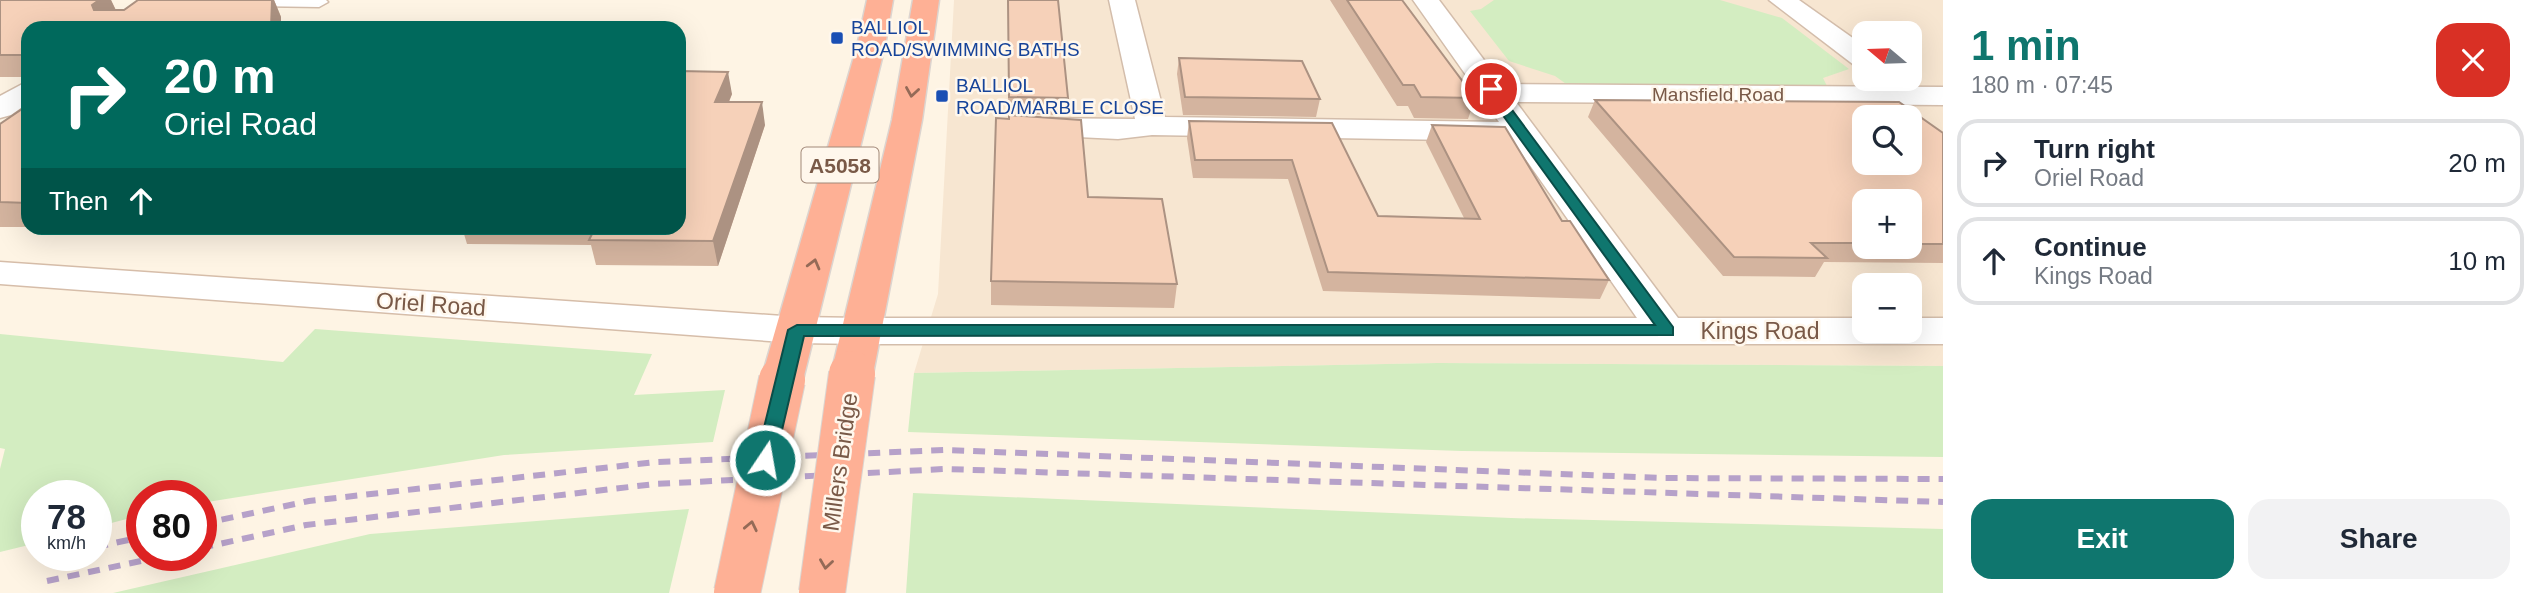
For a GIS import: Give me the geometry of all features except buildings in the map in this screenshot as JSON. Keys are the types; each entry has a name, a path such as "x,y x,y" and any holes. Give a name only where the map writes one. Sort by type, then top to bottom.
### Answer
{"highway":[{"name":"A5058","path":"737,593 782,380 880,0"},
{"name":"A5058","path":"862,331 907,120 926,0"},
{"name":"Millers Bridge","path":"822,593 852,374 862,331"}],"street":[{"path":"1122,0 1152,126"},
{"path":"1426,0 1667,331"},
{"path":"1782,0 1852,50"},
{"name":"Mansfield Road","path":"1494,93 1852,88"},
{"name":"Mansfield Road","path":"1920,91 1943,96"},
{"path":"0,109 21,95"},
{"path":"1004,126 1118,130 1152,126 1522,132"},
{"name":"Oriel Road","path":"0,273 797,330 862,331"},
{"name":"Kings Road","path":"862,331 1943,331"}],"lane":[{"path":"196,0 319,2"}],"shaded area":[{"path":"954,0 1943,0 1943,366 1438,363 914,373 938,294"}],"green space":[{"path":"1494,0 1720,0 1782,18 1849,69 1823,78 1828,88 1569,86 1555,76 1509,61 1470,11 1481,9"},
{"path":"315,329 652,354 634,395 725,390 713,442 504,455 217,500 217,480 126,480 126,519 112,523 112,480 21,480 21,547 0,552 0,469 5,449 0,448 0,334 283,362"},
{"path":"1438,363 1943,366 1943,457 1462,451 908,432 914,373"},
{"path":"913,493 1511,518 1943,529 1943,593 906,593"},
{"path":"689,509 669,593 113,593 370,534"}],"railway":[{"path":"217,521 309,501 656,462 945,450 1663,478 1943,479"},
{"path":"217,544 306,525 655,484 945,469 1943,502"},
{"path":"112,544 126,540"},
{"path":"47,581 126,564"}],"place":[{"name":"BALLIOL ROAD/SWIMMING BATHS","path":"837,38"},
{"name":"BALLIOL ROAD/MARBLE CLOSE","path":"942,96"}],"route":[{"path":"765,460 782,380 797,330 1667,331 1491,89"}]}
